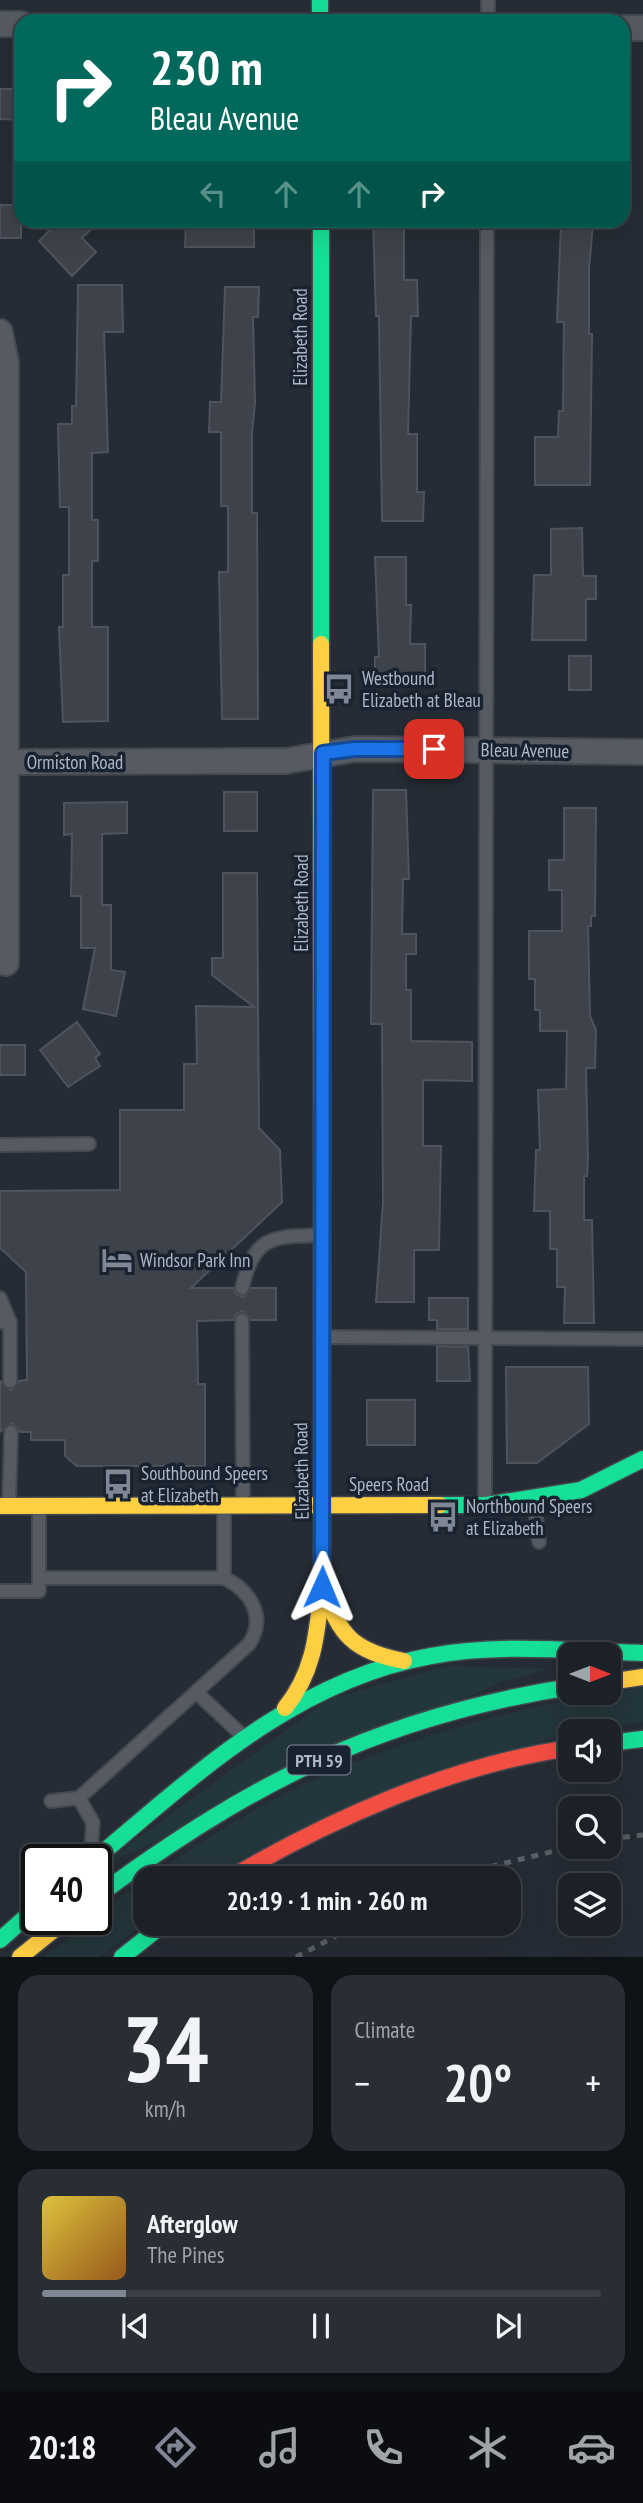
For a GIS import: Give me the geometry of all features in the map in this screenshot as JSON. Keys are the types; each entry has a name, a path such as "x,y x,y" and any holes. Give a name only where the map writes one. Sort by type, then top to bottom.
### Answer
{"street":[{"name":"Elizabeth Road","path":"281,1712 302,1690 311,1670 322,1587 321,228"},
{"name":"Ormiston Road","path":"0,332 6,363 6,762 286,761 323,753"},
{"name":"Bleau Avenue","path":"323,753 355,749 643,752"},
{"path":"6,762 6,963"},
{"name":"Speers Road","path":"5,1506 485,1505 581,1490 643,1459"},
{"path":"322,1587 332,1614 352,1645 379,1657 404,1661"},
{"path":"112,1845 243,1736 327,1687 404,1661 459,1652 503,1650 643,1653"},
{"path":"621,1680 643,1677"},
{"name":"PTH 59","path":"112,1885 150,1856 251,1792 331,1754 439,1714 522,1693 558,1688"},
{"path":"621,1742 643,1739"},
{"path":"250,1866 286,1844 377,1804 484,1767 558,1751"},
{"path":"0,1940 21,1922"},
{"path":"20,1957 47,1935"},
{"path":"122,1957 149,1936"}],"lane":[{"path":"485,1505 487,228"},
{"path":"0,1145 89,1144"},
{"path":"242,1288 247,1265 259,1248 272,1238 321,1234"},
{"path":"0,1297 10,1381"},
{"path":"242,1320 243,1506"},
{"path":"320,1337 643,1339"},
{"path":"5,1506 10,1432"},
{"path":"534,1497 539,1542"},
{"path":"0,1591 39,1591 39,1506"},
{"path":"224,1506 224,1578"},
{"path":"39,1578 224,1578 237,1584 254,1606 257,1617 254,1636 238,1657 198,1693 79,1798 51,1801"},
{"path":"198,1693 243,1736"},
{"path":"79,1798 93,1823 93,1844"}],"green space":[{"path":"448,1666 548,1669 503,1681 112,1862 112,1857 329,1699"},
{"path":"643,1687 643,1722 621,1725 621,1719 558,1719 558,1736 240,1866 167,1866 257,1809 303,1785 365,1759 482,1720 558,1702 558,1705 621,1705 621,1691"},
{"path":"133,1888 133,1932 99,1957 44,1957 72,1935 112,1935 112,1904"}],"building":[{"path":"0,89 14,89 14,120 0,119"},
{"path":"0,205 14,205 14,228 21,228 21,238 0,238"},
{"path":"52,228 92,228 82,238 96,252 72,276 39,241"},
{"path":"186,228 254,228 254,247 185,247"},
{"path":"373,228 404,228 404,280 417,280 418,316 411,316 408,434 417,434 417,492 424,492 423,521 382,521 379,316 376,316"},
{"path":"561,228 593,228 589,269 589,334 592,334 590,485 535,485 535,437 558,437 559,411 563,411 564,322 557,322"},
{"path":"78,285 122,285 123,332 104,332 108,452 92,453 92,520 98,520 98,561 92,561 92,627 108,627 108,721 63,722 59,627 63,627 63,575 69,575 69,507 60,507 58,424 72,424 72,406 76,406"},
{"path":"225,287 259,287 258,317 253,317 255,403 252,433 252,513 257,513 258,719 222,719 219,572 228,572 228,506 221,506 221,432 209,432 210,402 221,402"},
{"path":"582,528 583,576 596,576 596,599 586,599 586,640 532,640 534,575 551,575 551,529"},
{"path":"375,557 406,557 406,605 411,605 410,644 425,644 425,677 375,677 375,657 379,657"},
{"path":"569,656 591,656 591,690 569,690"},
{"path":"373,790 406,790 409,879 403,879 402,934 416,934 416,954 406,954 406,990 411,990 411,1041 472,1042 472,1081 423,1080 423,1146 441,1146 439,1250 414,1250 414,1302 376,1302 383,1202 382,1024 371,1024"},
{"path":"224,792 257,792 257,831 224,831"},
{"path":"127,802 127,833 102,834 102,905 111,905 111,970 125,972 116,1016 83,1009 95,948 81,948 81,896 71,896 72,834 64,835 64,803"},
{"path":"564,808 596,808 595,916 591,916 591,926 588,926 590,1016 596,1030 595,1068 586,1068 588,1160 587,1176 584,1176 584,1220 592,1220 594,1323 564,1323 565,1287 557,1287 557,1249 550,1249 550,1211 534,1211 536,1150 540,1150 538,1090 566,1089 567,1031 540,1031 540,1010 535,1010 535,979 529,979 529,931 562,931 562,890 549,890 549,860 564,860"},
{"name":"Windsor Park Inn","path":"223,873 257,873 259,1128 280,1150 282,1202 191,1288 233,1288 236,1294 243,1297 251,1288 276,1288 276,1320 251,1320 243,1311 237,1313 233,1320 197,1321 198,1384 205,1384 205,1466 77,1466 65,1456 65,1440 31,1440 31,1432 20,1432 12,1423 0,1432 0,1381 11,1390 19,1381 27,1380 26,1272 0,1248 0,1191 120,1190 120,1110 184,1110 184,1064 197,1064 196,1006 254,1007 212,975 212,958 223,958"},
{"path":"77,1022 100,1054 95,1058 100,1066 68,1087 40,1050"},
{"path":"0,1045 25,1045 25,1075 0,1075"},
{"path":"429,1298 468,1298 468,1329 437,1329 437,1320 429,1320"},
{"path":"437,1346 468,1347 470,1381 437,1381"},
{"path":"506,1367 588,1367 589,1424 537,1463 507,1463"},
{"path":"367,1400 415,1400 415,1445 367,1445"}],"railway":[{"path":"621,1838 643,1835"},
{"path":"493,1866 558,1850"},
{"path":"296,1957 336,1936"}],"traffic: fast":[{"path":"320,0 320,14"},
{"path":"321,228 321,644"},
{"path":"322,1124 322,1587"},
{"path":"440,1505 486,1505 581,1490 643,1459"},
{"path":"112,1845 209,1764 249,1735 335,1686 382,1668 431,1656 483,1650 643,1653"},
{"path":"112,1885 208,1820 319,1760 437,1716 558,1689"},
{"path":"621,1742 643,1739"},
{"path":"0,1940 21,1921"},
{"path":"122,1957 149,1936"}],"traffic: slow":[{"path":"321,644 322,1124"},
{"path":"0,1506 440,1505"},
{"path":"285,1708 309,1665 322,1587"},
{"path":"323,1588 336,1618 351,1639 372,1652 404,1661"},
{"path":"621,1680 643,1677"},
{"path":"20,1957 47,1935"}],"traffic: jam":[{"path":"251,1866 351,1815 394,1797 481,1767 558,1750"}],"place":[{"name":"Westbound Elizabeth at Bleau","path":"339,689"},
{"name":"Windsor Park Inn","path":"117,1260"},
{"name":"Southbound Speers at Elizabeth","path":"118,1484"},
{"name":"Northbound Speers at Elizabeth","path":"443,1517"}],"route":[{"path":"322,1587 320,1337 323,753 355,749 434,749"}]}
